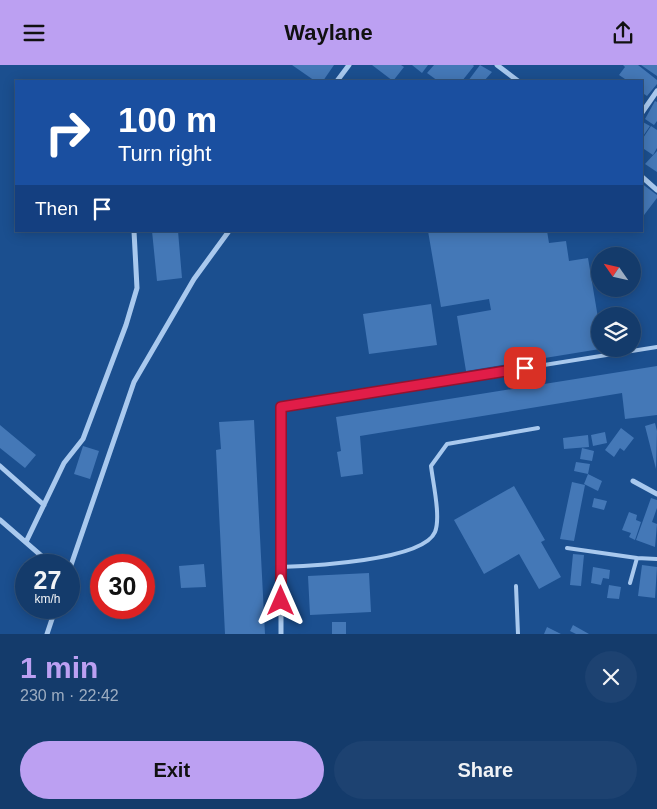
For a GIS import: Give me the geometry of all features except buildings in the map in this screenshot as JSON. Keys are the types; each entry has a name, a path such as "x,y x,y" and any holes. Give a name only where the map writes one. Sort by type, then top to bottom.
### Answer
{"street":[{"path":"338,80 349,65"},
{"path":"497,65 517,80"},
{"path":"504,70 508,65"},
{"path":"643,111 657,91"},
{"path":"643,178 657,190"},
{"path":"26,542 64,463 83,439 126,325 137,288 134,232"},
{"path":"75,554 134,381 194,279 228,232"},
{"path":"281,407 281,634"},
{"path":"0,466 44,505"},
{"path":"633,481 657,494"},
{"path":"0,520 40,554"},
{"path":"48,634 52,619"}],"lane":[{"path":"281,407 657,347"},
{"path":"280,567 325,566 377,558 426,543 435,532 436,510 431,466 447,444 538,428"},
{"path":"567,548 657,559"},
{"path":"630,583 637,558"},
{"path":"516,586 518,634"}],"route":[{"path":"281,601 281,407 525,368"}]}
